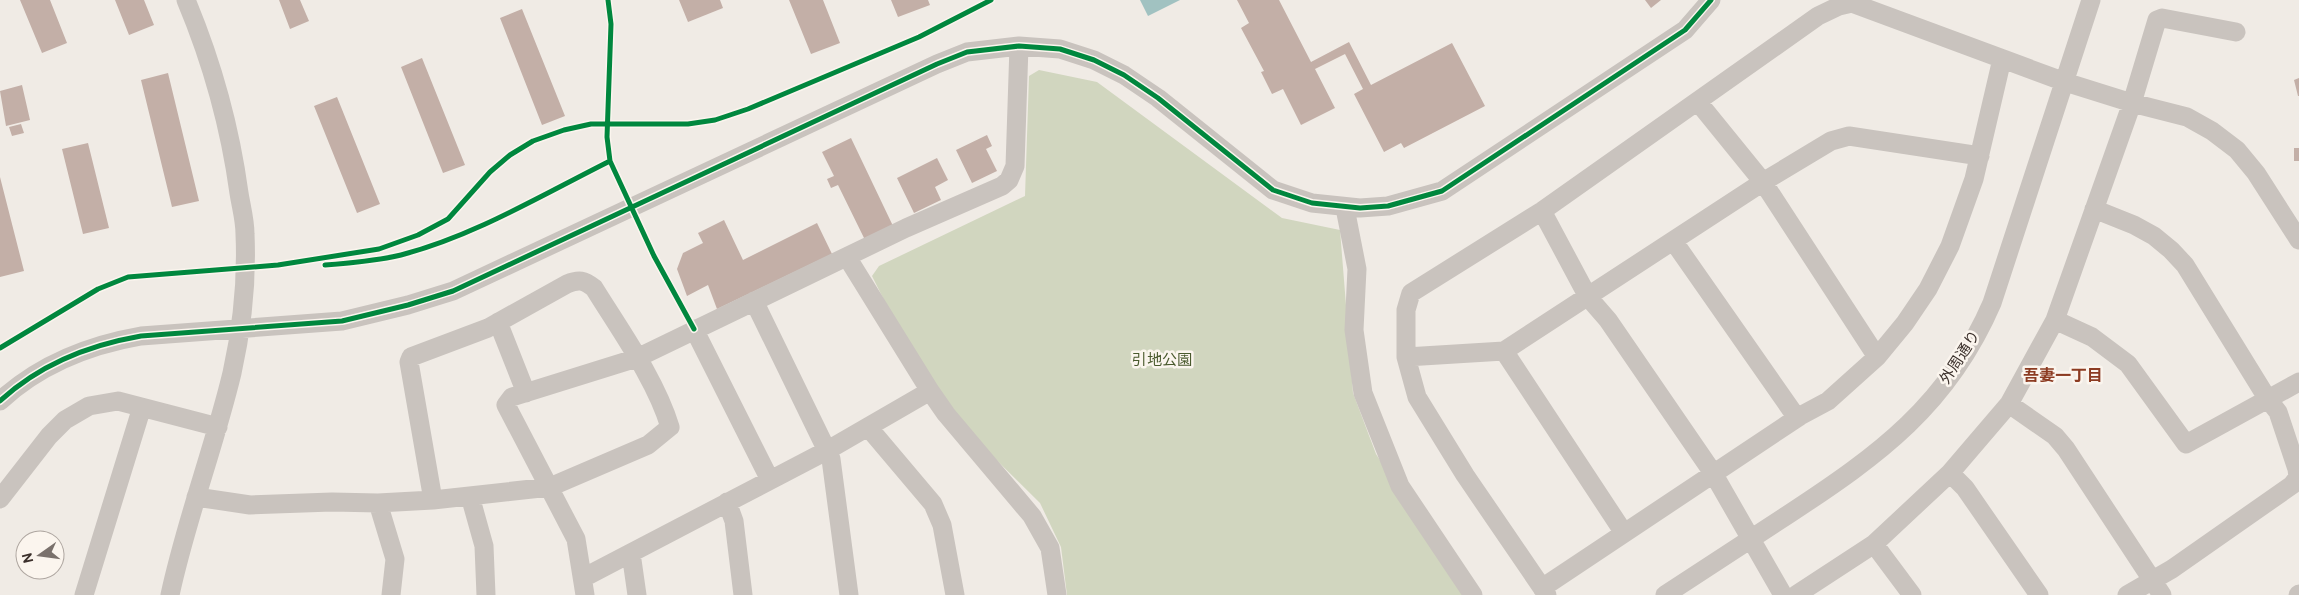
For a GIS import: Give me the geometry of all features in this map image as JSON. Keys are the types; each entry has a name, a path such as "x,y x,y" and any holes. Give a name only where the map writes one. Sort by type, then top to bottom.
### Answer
{"street":[{"path":"170,595 179,554 218,427 232,371 244,288 245,233 235,162 217,88 186,0"},
{"path":"0,401 34,375 91,347 141,336 342,320 408,305 453,291 490,276 937,64 967,52 1019,46 1060,49 1094,60 1124,75 1158,98 1273,190 1312,203 1345,208 1388,206 1442,191 1686,30 1711,0"},
{"name":"外周通り","path":"1665,595 1842,479 1883,448 1935,398 1966,355 1992,303 2091,0"},
{"path":"2002,59 1974,179 1950,246 1928,289 1905,323 1877,357 1828,401 1797,418 1713,473 1624,533 1545,591 1465,475 1417,397 1406,357 1406,310 1411,293 1542,211 1838,3 1852,4 2065,82 2132,103 2187,117 2212,131 2237,150 2256,173 2299,240"},
{"path":"1796,595 1874,544 1950,473 2008,404 2055,320 2132,103 2157,20 2162,18 2236,32"},
{"path":"930,392 828,450 631,553 584,586 576,539 506,405 512,397 637,358 906,228 1002,186 1009,180 1015,166 1019,46"},
{"path":"1698,102 1763,182 1877,357"},
{"path":"1406,357 1504,351 1674,242 1763,182 1832,140 1848,136 1980,156"},
{"path":"1345,208 1357,269 1354,330 1363,393 1400,486 1474,595"},
{"path":"2094,210 2134,225 2154,236 2185,265 2267,398 2278,412 2298,477 2292,485 2172,570 2157,588 2127,595"},
{"path":"1542,211 1588,297 1608,320 1713,473 1783,595"},
{"path":"1674,242 1797,418"},
{"path":"847,257 930,392 946,414 1032,516 1050,548 1057,595"},
{"path":"196,497 250,505 284,506 332,502 378,503 433,500 550,487 648,445 670,427 667,417 637,358 594,288 584,280 576,280 567,284 488,328 411,357 409,362 433,500"},
{"path":"754,301 831,458 849,595"},
{"path":"2055,320 2092,337 2128,364 2186,444 2299,382"},
{"path":"498,322 526,392"},
{"path":"694,329 770,480"},
{"path":"1504,351 1624,533"},
{"path":"0,499 49,436 65,420 89,406 118,401 218,427"},
{"path":"2008,404 2055,436 2066,449 2157,588"},
{"path":"84,595 142,407"},
{"path":"868,427 934,504 942,525 955,595"},
{"path":"1950,473 1965,488 2039,595"},
{"path":"470,496 484,546 486,595"},
{"path":"727,502 734,520 743,595"},
{"path":"378,503 394,559 391,595"},
{"path":"1874,544 1912,595"},
{"path":"631,553 637,595"}],"green space":[{"name":"引地公園","path":"1039,70 1097,82 1282,218 1340,230 1353,393 1376,454 1466,595 1067,595 1061,547 1040,503 958,422 914,360 872,276 879,266 1025,196 1029,76"}],"water":[{"path":"1140,0 1180,0 1148,16"}],"building":[{"path":"20,0 50,0 67,43 42,53"},
{"path":"115,0 144,0 154,25 129,35"},
{"path":"279,0 300,0 309,21 290,29"},
{"path":"679,0 720,0 723,8 688,22"},
{"path":"789,0 823,0 840,43 811,54"},
{"path":"891,0 928,0 930,5 898,17"},
{"path":"1237,0 1279,0 1311,62 1349,42 1371,85 1452,43 1485,106 1404,148 1401,143 1384,152 1354,94 1363,89 1345,54 1315,69 1335,108 1301,125 1283,89 1272,94 1261,72 1264,71 1241,28 1249,23"},
{"path":"1645,0 1661,0 1651,8"},
{"path":"522,9 565,116 542,125 500,18"},
{"path":"422,58 465,165 443,173 401,67"},
{"path":"168,73 199,201 172,207 141,80"},
{"path":"2299,78 2299,96 2298,96 2294,80"},
{"path":"22,85 30,120 6,126 0,91"},
{"path":"337,97 380,204 357,213 314,106"},
{"path":"21,124 24,133 12,136 9,127"},
{"path":"987,135 992,146 986,149 997,171 972,183 956,150"},
{"path":"851,138 893,226 865,240 838,185 831,188 827,179 834,176 822,152"},
{"path":"88,143 109,228 83,234 62,149"},
{"path":"2294,148 2299,148 2299,161 2294,161"},
{"path":"937,158 948,180 935,187 941,200 914,213 897,178"},
{"path":"0,177 24,271 0,277"},
{"path":"724,220 743,260 817,223 832,254 717,309 708,285 687,296 677,269 683,253 703,243 698,233"}],"cycle path":[{"path":"608,0 611,24 607,137 610,161 654,256 694,329"},
{"path":"0,348 98,289 128,277 278,265 379,249 418,235 448,219 490,172 510,155 533,141 564,130 591,124 688,124 715,120 748,109 919,37 991,0"},
{"path":"0,401 15,388 48,367 84,351 122,340 141,336 342,321 408,305 453,291 937,64 967,52 1019,46 1060,49 1094,60 1124,75 1158,98 1273,190 1312,203 1360,208 1388,206 1442,191 1685,30 1711,0"},
{"path":"325,265 382,259 428,247 507,214 610,161"}],"district":[{"name":"吾妻一丁目","path":"2063,377"}]}
